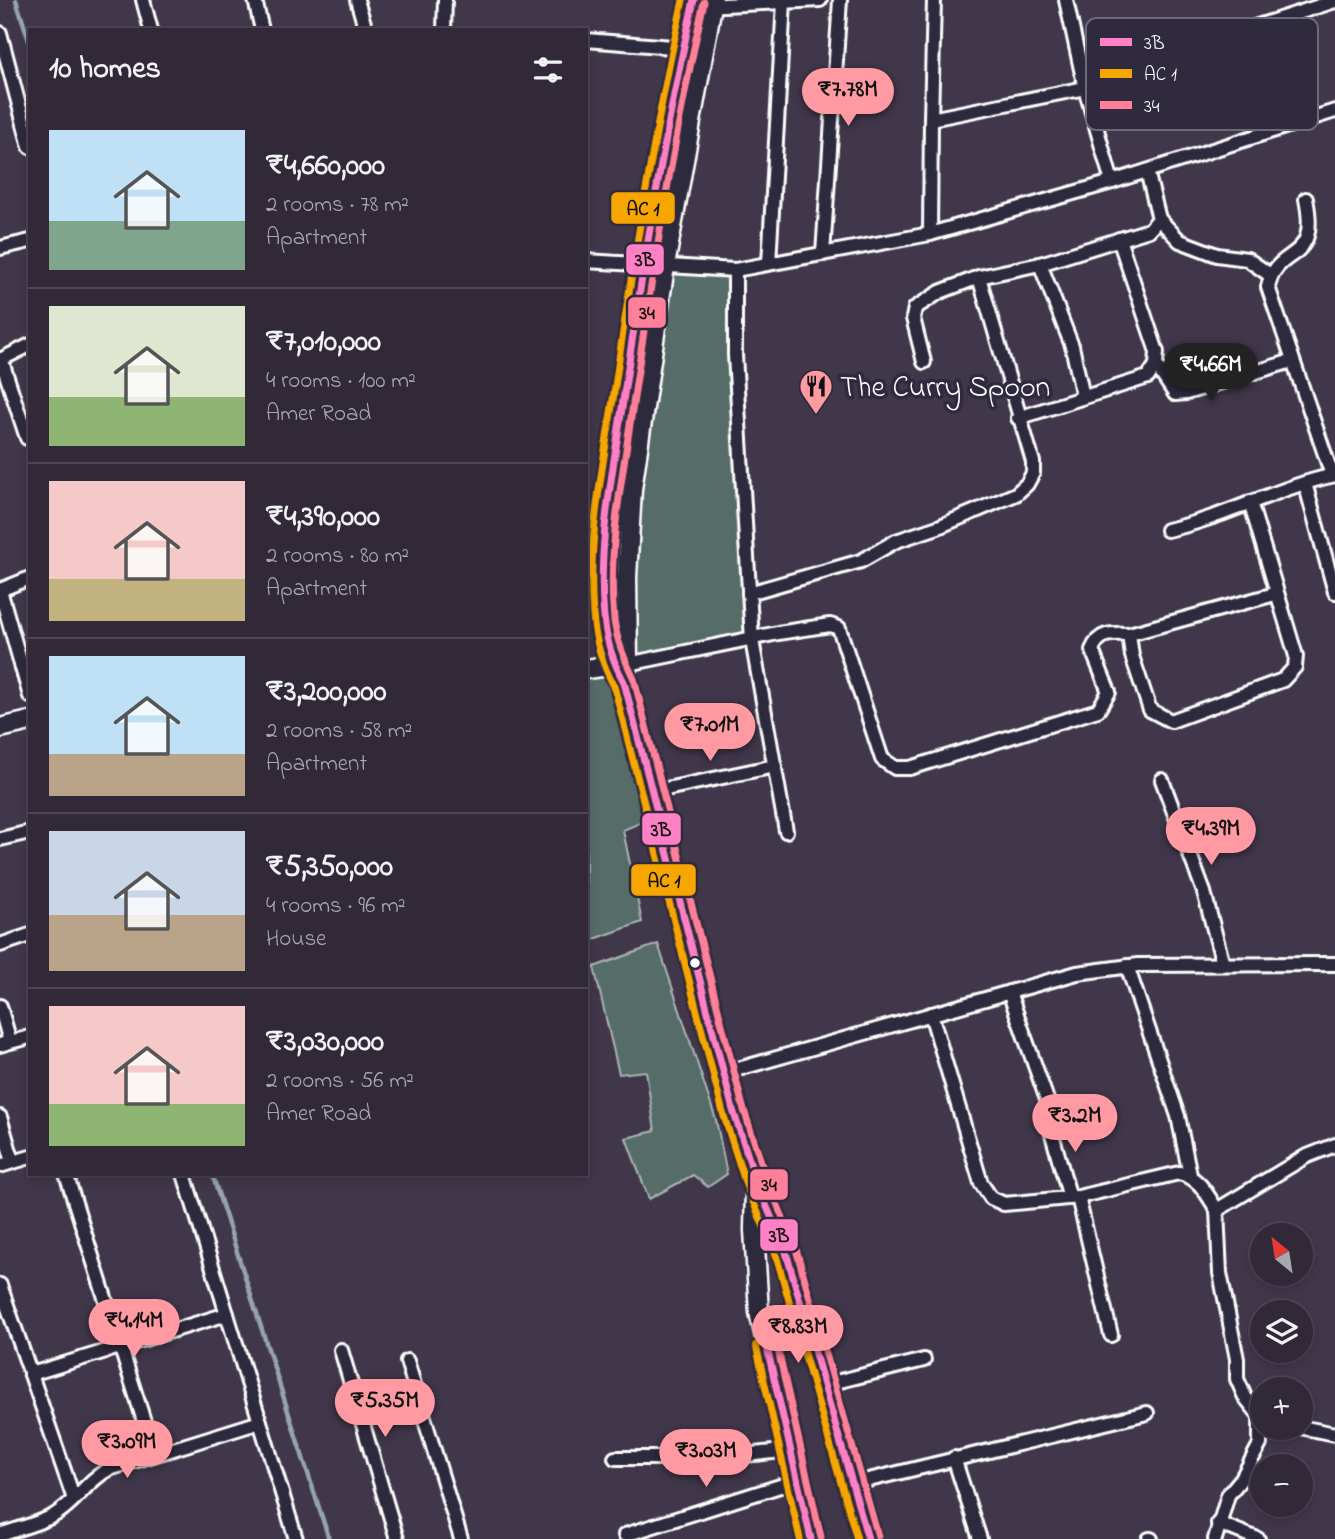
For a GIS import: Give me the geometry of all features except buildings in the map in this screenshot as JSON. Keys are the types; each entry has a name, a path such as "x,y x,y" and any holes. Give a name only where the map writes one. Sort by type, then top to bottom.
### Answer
{"main road":[{"path":"621,665 605,633 595,584 642,265 685,48 703,3"},
{"path":"703,3 632,489 621,665 724,1073 756,1181 786,1252 868,1539"},
{"path":"588,668 621,665"},
{"path":"0,728 28,721"},
{"path":"756,1181 754,1230 759,1311 811,1539"}],"street":[{"path":"143,0 150,28"},
{"path":"256,0 262,28"},
{"path":"357,0 365,28"},
{"path":"444,28 445,0"},
{"path":"703,3 820,0"},
{"path":"823,254 840,0"},
{"path":"930,234 934,0"},
{"path":"931,118 1086,88 1066,0"},
{"path":"1282,18 1335,1"},
{"path":"769,264 784,2"},
{"path":"0,33 28,131"},
{"path":"588,40 685,48"},
{"path":"1318,116 1335,111"},
{"path":"1097,130 1111,182"},
{"path":"588,261 735,270 930,234 1111,182 1275,130"},
{"path":"1146,171 1159,219 1180,241 1217,255 1247,259 1270,275"},
{"path":"1167,530 1193,524 1334,475 1268,287 1270,275 1304,244 1310,233 1306,200"},
{"path":"924,362 913,318 915,308 940,292 979,277 1040,264 1149,230 1159,219"},
{"path":"1018,418 1148,377 1156,365 1157,352 1119,239"},
{"path":"0,248 28,241"},
{"path":"1040,264 1072,346 1083,397"},
{"path":"735,270 735,355 752,640 786,831"},
{"path":"749,593 861,561 896,541 938,527 1016,494 1033,473 1033,462 979,277"},
{"path":"27,438 0,360 28,346"},
{"path":"1156,365 1168,388 1175,394 1186,394 1292,361"},
{"path":"1305,483 1335,592"},
{"path":"1129,634 1132,656 1150,710 1171,721 1283,680 1295,667 1296,656 1275,594 1250,502"},
{"path":"28,579 0,590 28,689"},
{"path":"621,665 791,631 830,625 839,628 883,759 895,768 910,768 1098,710 1109,692 1091,650 1096,640 1103,635 1129,634 1275,594"},
{"path":"652,792 775,766"},
{"path":"1162,780 1204,892 1223,964"},
{"path":"0,839 28,832"},
{"path":"0,945 28,936"},
{"path":"724,1073 1077,973 1127,966 1335,964"},
{"path":"1127,966 1178,1116 1190,1175 1217,1210 1223,1293 1237,1359 1237,1379 1250,1403"},
{"path":"1009,992 1052,1114 1052,1134 1074,1198 1111,1335"},
{"path":"0,1006 5,1043 28,1037"},
{"path":"931,1014 981,1183 991,1198 1004,1204 1074,1198 1179,1173 1190,1175"},
{"path":"0,1117 13,1162"},
{"path":"1217,1210 1305,1157 1335,1145"},
{"path":"0,1166 28,1158"},
{"path":"66,1176 154,1453"},
{"path":"185,1176 296,1539"},
{"path":"0,1285 75,1499"},
{"path":"31,1374 227,1314"},
{"path":"341,1350 397,1539"},
{"path":"824,1385 924,1360"},
{"path":"407,1362 461,1539"},
{"path":"852,1484 1147,1413"},
{"path":"0,1535 54,1516 75,1499 91,1479 154,1453 260,1422"},
{"path":"1313,1430 1335,1434"},
{"path":"1215,1539 1228,1495 1242,1478 1260,1440"},
{"path":"615,1458 717,1458 792,1450"},
{"path":"954,1458 980,1539"},
{"path":"625,1535 799,1480"},
{"path":"1218,1522 1258,1539"}],"green space":[{"path":"669,270 728,273 747,636 638,656 631,654 636,491"},
{"path":"616,676 652,818 623,830 642,922 588,941 588,678"},
{"path":"658,944 716,1120 727,1174 708,1187 693,1175 649,1199 626,1138 655,1131 646,1071 619,1074 594,967"}],"waterway":[{"path":"16,0 28,38"},
{"path":"213,1176 329,1539"}],"transit line":[{"path":"683,0 645,196 601,476 592,559 594,624 597,643 614,686 723,1113 746,1185 776,1255 857,1539"},
{"name":"3B","path":"694,0 655,200 611,482 604,536 604,617 611,651 624,682 733,1110 756,1181 786,1252 868,1539"},
{"name":"34","path":"704,2 665,202 621,485 614,539 614,620 619,643 634,679 743,1107 766,1177 796,1249 878,1536"},
{"name":"34","path":"776,1341 821,1537"},
{"name":"3B","path":"766,1343 811,1539"},
{"path":"756,1345 800,1539"}],"place":[{"name":"The Curry Spoon","path":"816,416"}]}
